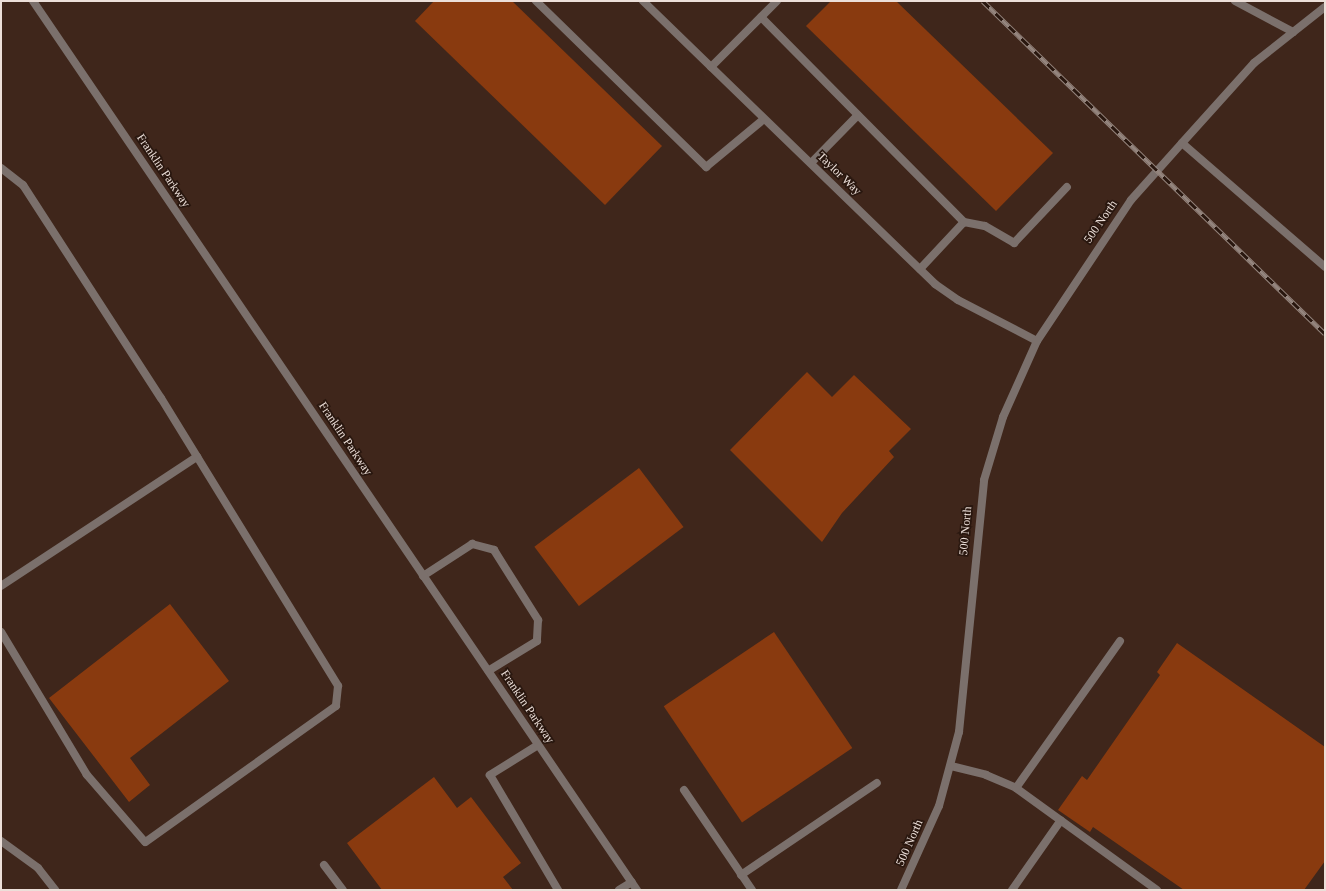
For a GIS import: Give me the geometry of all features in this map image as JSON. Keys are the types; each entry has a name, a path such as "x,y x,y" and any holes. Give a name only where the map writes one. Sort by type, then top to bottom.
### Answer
{"street":[{"name":"Franklin Parkway","path":"33,1 637,890"},
{"path":"536,1 706,167 764,119"},
{"name":"Taylor Way","path":"643,1 946,293 1037,341"},
{"path":"711,67 777,1"},
{"path":"1235,1 1293,32"},
{"name":"500 North","path":"901,890 939,806 951,766 964,706 984,480 1003,417 1037,341 1131,200 1254,63 1325,7"},
{"path":"761,17 964,222 985,226 1014,243 1067,187"},
{"path":"810,163 858,115"},
{"path":"1182,143 1325,267"},
{"path":"1,168 23,185 197,457 338,686 336,706 145,842 88,775 1,632"},
{"path":"920,269 964,222"},
{"path":"1,586 197,457"},
{"path":"423,576 472,544 494,550 538,620 537,642 488,671"},
{"path":"1016,788 1120,641"},
{"path":"538,745 490,775 558,890"},
{"path":"951,766 986,775 1016,788 1157,890"},
{"path":"742,875 877,783"},
{"path":"684,790 752,890"},
{"path":"1012,890 1061,820"},
{"path":"1,842 38,868 55,890"},
{"path":"324,865 343,890"},
{"path":"619,890 632,882"}],"shaded area":[{"path":"1,1 1325,1 1325,890 1,890"}],"building":[{"path":"434,1 512,1 662,146 605,205 415,21"},
{"path":"831,1 896,1 1053,153 996,211 806,26"},
{"path":"807,372 832,397 854,375 911,429 889,451 894,457 842,513 822,542 730,450"},
{"path":"639,468 684,527 579,606 534,547"},
{"path":"170,604 229,681 130,758 150,785 129,802 49,698"},
{"path":"774,632 852,748 742,822 664,706"},
{"path":"1177,643 1325,747 1325,861 1304,890 1184,890 1093,827 1090,832 1058,810 1082,776 1087,780 1160,675 1157,672"},
{"path":"434,777 457,808 471,797 521,863 503,877 513,890 382,890 347,843"}],"railway":[{"path":"983,1 1325,334"}]}
